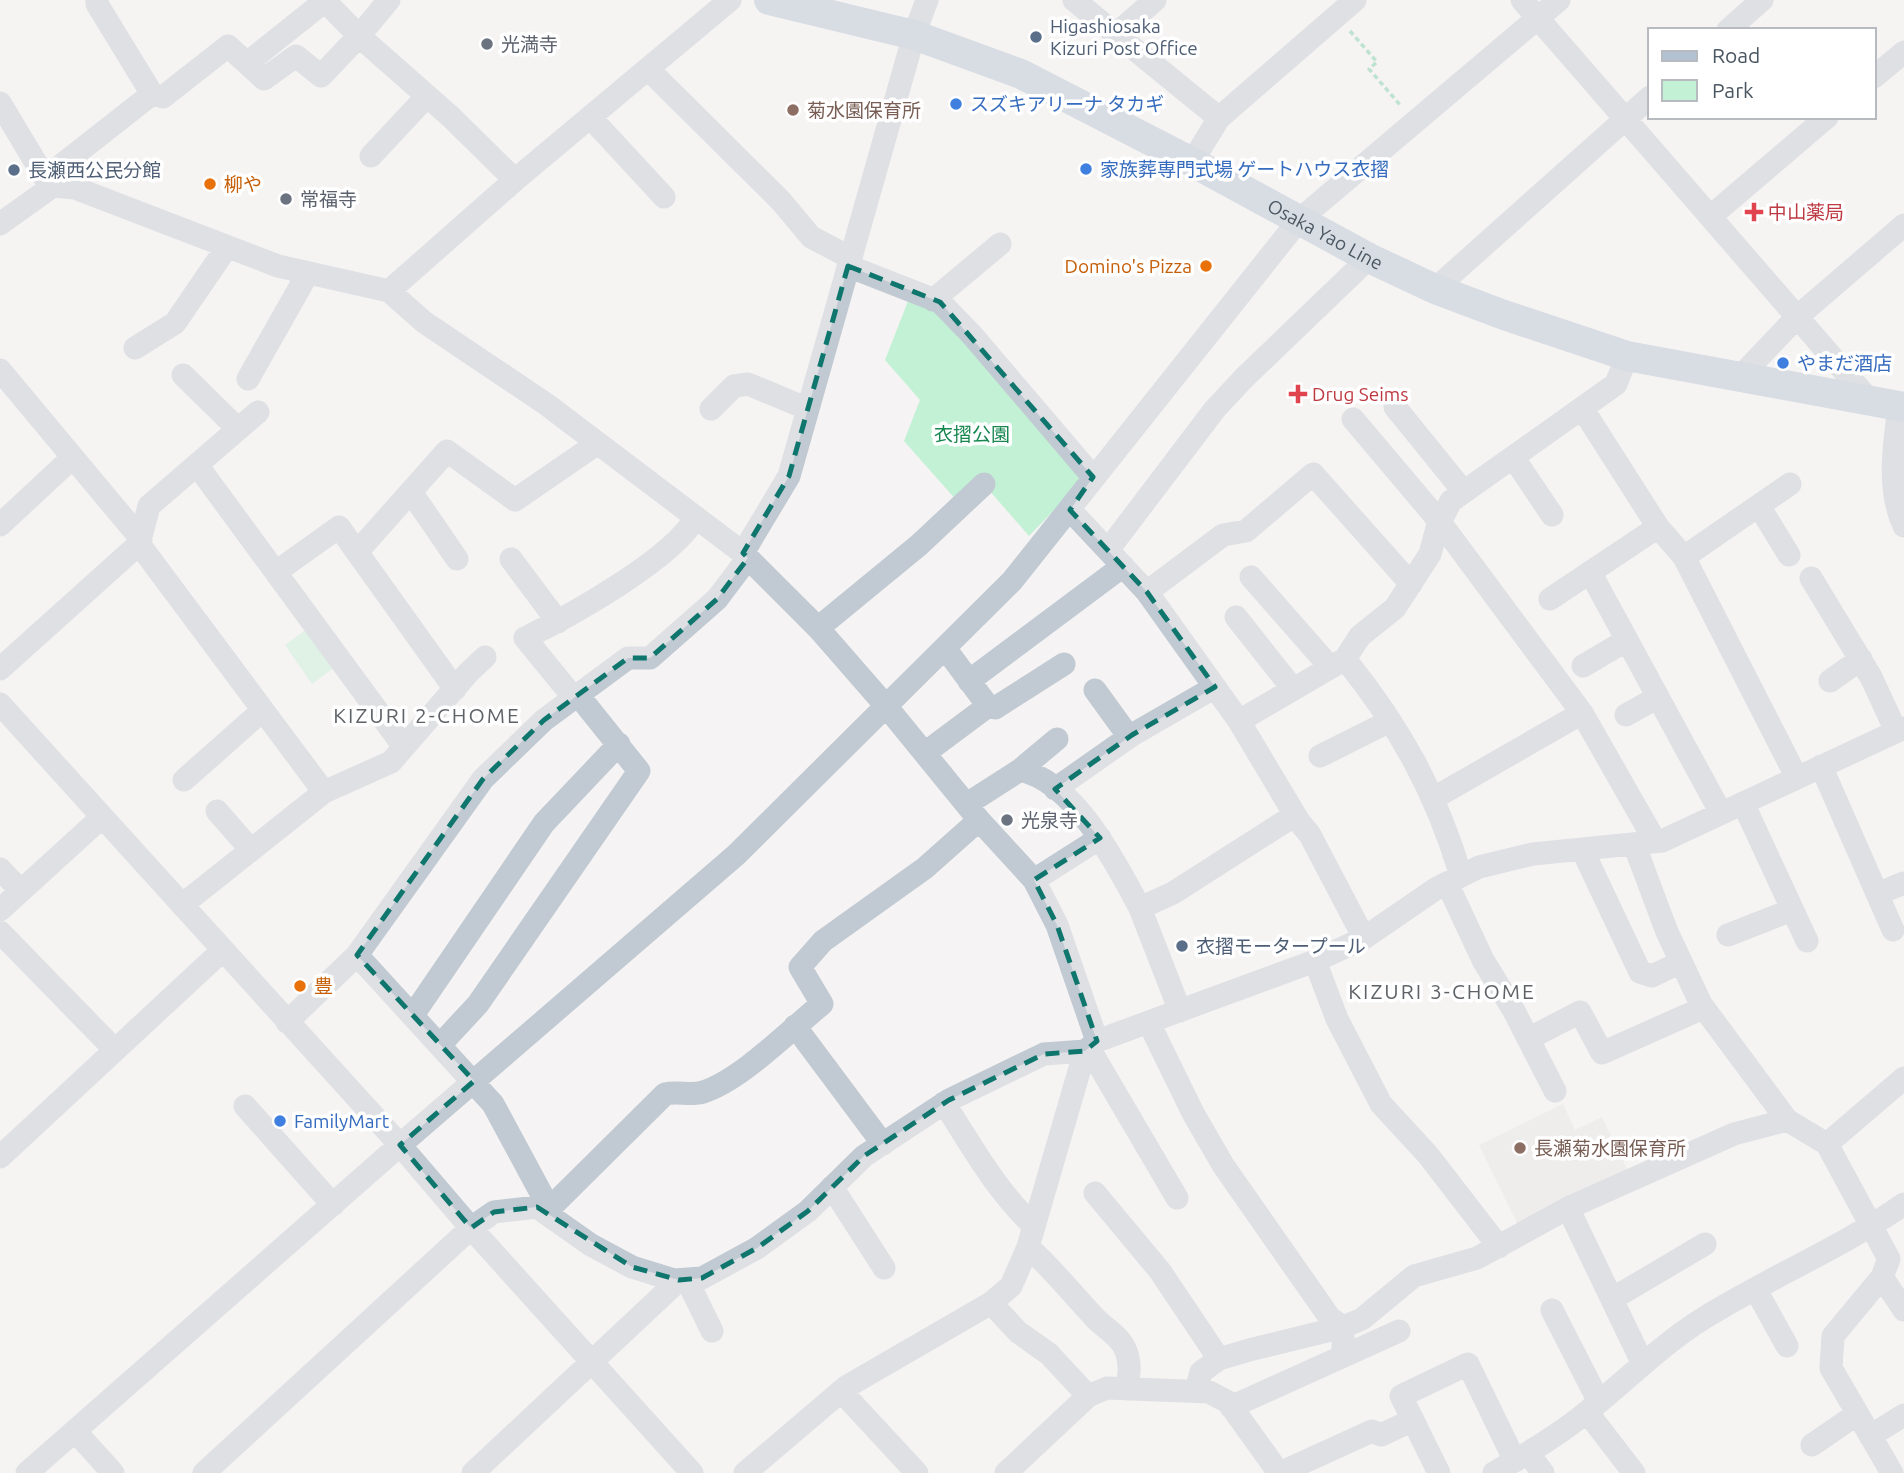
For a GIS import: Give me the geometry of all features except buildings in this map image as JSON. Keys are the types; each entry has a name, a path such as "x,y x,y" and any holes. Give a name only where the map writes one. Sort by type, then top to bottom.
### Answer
{"main road":[{"name":"Osaka Yao Line","path":"769,0 914,35 1021,74 1192,162 1369,258 1435,289 1504,315 1627,356 1891,405"}],"street":[{"path":"97,0 152,94 163,97 228,46 264,79 296,56 321,76 389,0"},
{"path":"389,291 515,180 730,0"},
{"path":"287,1022 357,956 483,779 544,720 628,658 650,658 717,599 746,555 789,476 914,35 927,0"},
{"path":"1074,0 1219,118"},
{"path":"1116,34 1155,0"},
{"path":"1192,162 1219,118 1355,0"},
{"path":"1522,0 1797,317 1891,405 1896,508 1904,526"},
{"path":"27,1473 400,1145 736,855 1012,581 1299,220 1559,0"},
{"path":"1730,28 1762,0"},
{"path":"247,63 325,1 359,36 515,180"},
{"path":"1876,75 1904,52"},
{"path":"648,69 781,201 811,237 849,262 940,303 972,335 1093,477"},
{"path":"0,224 152,94"},
{"path":"371,156 427,96"},
{"path":"1435,289 1648,99"},
{"path":"0,103 49,182 75,188 278,266 389,291 424,322 546,404 746,555 818,628 1034,880 1057,925 1090,1047 1177,1198"},
{"path":"590,117 664,197"},
{"path":"1711,216 1825,119"},
{"path":"1740,377 1797,317 1904,225"},
{"path":"933,300 1000,244"},
{"path":"135,348 175,323 227,247"},
{"path":"969,681 1116,558 1215,408 1369,258"},
{"path":"248,379 308,273"},
{"path":"1239,721 1337,663 1360,636 1395,608 1430,554 1440,522 1451,501 1616,384 1627,356"},
{"path":"0,370 140,542 324,792"},
{"path":"183,375 238,429"},
{"path":"711,409 734,386 748,384 808,409"},
{"path":"1395,407 1464,492"},
{"path":"1582,408 1658,527 1684,558 1797,778"},
{"path":"0,669 140,542 149,506 258,412"},
{"path":"1353,419 1440,522 1582,713 1645,843 1681,962 1703,1008 1787,1120 1827,1144 1889,1259 1882,1276 1833,1336 1831,1368 1892,1473"},
{"path":"357,552 447,451 515,500 598,443"},
{"path":"1513,457 1552,514"},
{"path":"0,525 72,458"},
{"path":"197,464 404,747"},
{"path":"1147,592 1223,535 1247,531 1313,474 1411,584"},
{"path":"818,628 919,545 984,484"},
{"path":"1684,558 1790,484"},
{"path":"411,492 457,559"},
{"path":"1759,506 1789,555"},
{"path":"1070,510 1147,592 1239,721 1295,815 1310,835 1364,938"},
{"path":"440,1045 478,1004 639,771 619,744 525,638 558,622 606,592 677,542 696,517"},
{"path":"276,572 339,527 454,689"},
{"path":"1550,599 1658,527"},
{"path":"511,559 558,622"},
{"path":"1590,572 1721,813"},
{"path":"1251,578 1337,663 1373,694 1390,721 1434,798 1448,832 1454,880 1483,960 1514,1010 1555,1091"},
{"path":"204,1473 471,1228 494,1212 537,1207 591,1245 632,1267 683,1280 702,1278 757,1248 808,1211 864,1156 944,1103 1044,1054 1090,1047 1315,961 1364,938 1479,867 1533,853 1661,841 1900,730 1861,659 1811,578"},
{"path":"1236,617 1293,689"},
{"path":"1583,666 1627,640"},
{"path":"945,648 988,706 995,708 1064,664"},
{"path":"182,905 324,792 391,762 485,657"},
{"path":"1830,681 1861,659"},
{"path":"1055,789 1129,737 1215,687"},
{"path":"1095,690 1129,737"},
{"path":"1626,715 1658,696"},
{"path":"0,704 400,1145 471,1228 692,1473"},
{"path":"925,753 988,706"},
{"path":"184,780 263,710"},
{"path":"1434,798 1582,713"},
{"path":"1320,756 1390,721"},
{"path":"545,1213 665,1094 699,1094 717,1087 735,1076 822,1004 800,967 823,942 925,868 973,812 1057,739"},
{"path":"413,1016 544,823 619,744"},
{"path":"1821,766 1893,930"},
{"path":"1020,770 1035,773 1049,781 1087,820 1100,838 1140,908 1180,1011"},
{"path":"1743,803 1807,941"},
{"path":"217,811 251,850"},
{"path":"1140,908 1173,893 1295,815"},
{"path":"0,910 102,817"},
{"path":"1034,880 1100,838"},
{"path":"1582,849 1640,972 1652,976 1681,962"},
{"path":"0,869 21,891"},
{"path":"1877,894 1904,883"},
{"path":"1728,935 1792,910"},
{"path":"0,932 115,1050"},
{"path":"0,1157 223,950"},
{"path":"357,956 494,1104 541,1193 545,1213"},
{"path":"1315,961 1337,1020 1381,1104 1428,1155 1499,1247"},
{"path":"1528,1039 1580,1012 1602,1053 1703,1008"},
{"path":"1149,1023 1193,1113 1223,1165 1330,1318 1343,1328"},
{"path":"795,1026 883,1144"},
{"path":"745,1473 841,1391 991,1303 1011,1286 1031,1236 1090,1047"},
{"path":"1827,1144 1904,1078"},
{"path":"944,1103 1056,1273 1097,1321 1117,1336 1126,1350 1130,1367 1128,1389"},
{"path":"245,1106 332,1205"},
{"path":"1196,1391 1201,1372 1219,1359 1343,1328 1362,1318 1414,1276 1477,1258 1568,1208 1734,1134 1787,1120"},
{"path":"832,1187 884,1268"},
{"path":"1095,1194 1160,1270 1219,1359"},
{"path":"1494,1473 1522,1457 1593,1407 1666,1344 1705,1318 1872,1226 1904,1204"},
{"path":"1568,1208 1643,1364"},
{"path":"1612,1299 1705,1244"},
{"path":"1882,1276 1904,1310"},
{"path":"683,1280 712,1331"},
{"path":"473,1473 683,1280"},
{"path":"1756,1290 1787,1346"},
{"path":"991,1303 1018,1332 1049,1354 1088,1396"},
{"path":"1552,1310 1593,1407 1634,1473"},
{"path":"1343,1328 1343,1356"},
{"path":"1231,1407 1399,1331"},
{"path":"1439,1473 1401,1396 1468,1364 1522,1457 1543,1473"},
{"path":"1006,1473 1088,1396 1107,1388 1209,1392 1228,1402 1275,1471 1372,1431 1381,1435 1413,1420"},
{"path":"841,1391 917,1473"},
{"path":"1812,1445 1857,1414"},
{"path":"1870,1436 1904,1415"},
{"path":"75,1431 113,1473"}],"path":[{"path":"1337,16 1377,62 1369,69 1415,122"}],"highlighted area":[{"path":"848,266 940,302 1093,477 1070,510 1147,592 1215,687 1132,735 1055,789 1100,838 1034,880 1057,925 1097,1041 1085,1051 1044,1054 949,1100 864,1156 808,1211 757,1248 702,1278 679,1280 632,1267 537,1207 494,1212 471,1228 400,1145 474,1081 357,955 483,779 544,720 628,658 650,658 717,599 748,558 743,553 789,476"}],"shaded area":[{"path":"1563,1104 1575,1130 1602,1117 1629,1173 1519,1227 1479,1145"}],"green space":[{"name":"衣摺公園","path":"910,296 935,307 1084,473 1081,482 1029,536 988,489 965,510 904,441 920,400 885,360"},
{"path":"307,629 335,667 312,684 285,645"}],"place":[{"name":"Higashiosaka Kizuri Post Office","path":"1036,37"},
{"name":"光満寺","path":"487,44"},
{"name":"スズキアリーナ タカギ","path":"956,104"},
{"name":"菊水園保育所","path":"793,110"},
{"name":"家族葬専門式場 ゲートハウス衣摺","path":"1086,169"},
{"name":"長瀬西公民分館","path":"14,170"},
{"name":"柳や","path":"210,184"},
{"name":"常福寺","path":"286,199"},
{"name":"中山薬局","path":"1754,212"},
{"name":"Domino's Pizza","path":"1206,266"},
{"name":"やまだ酒店","path":"1783,363"},
{"name":"Drug Seims","path":"1298,394"},
{"name":"光泉寺","path":"1007,820"},
{"name":"衣摺モータープール","path":"1182,946"},
{"name":"豊","path":"300,986"},
{"name":"FamilyMart","path":"280,1121"},
{"name":"長瀬菊水園保育所","path":"1520,1148"}],"district":[{"name":"KIZURI 2-CHOME","path":"427,715"},
{"name":"KIZURI 3-CHOME","path":"1442,991"}]}
